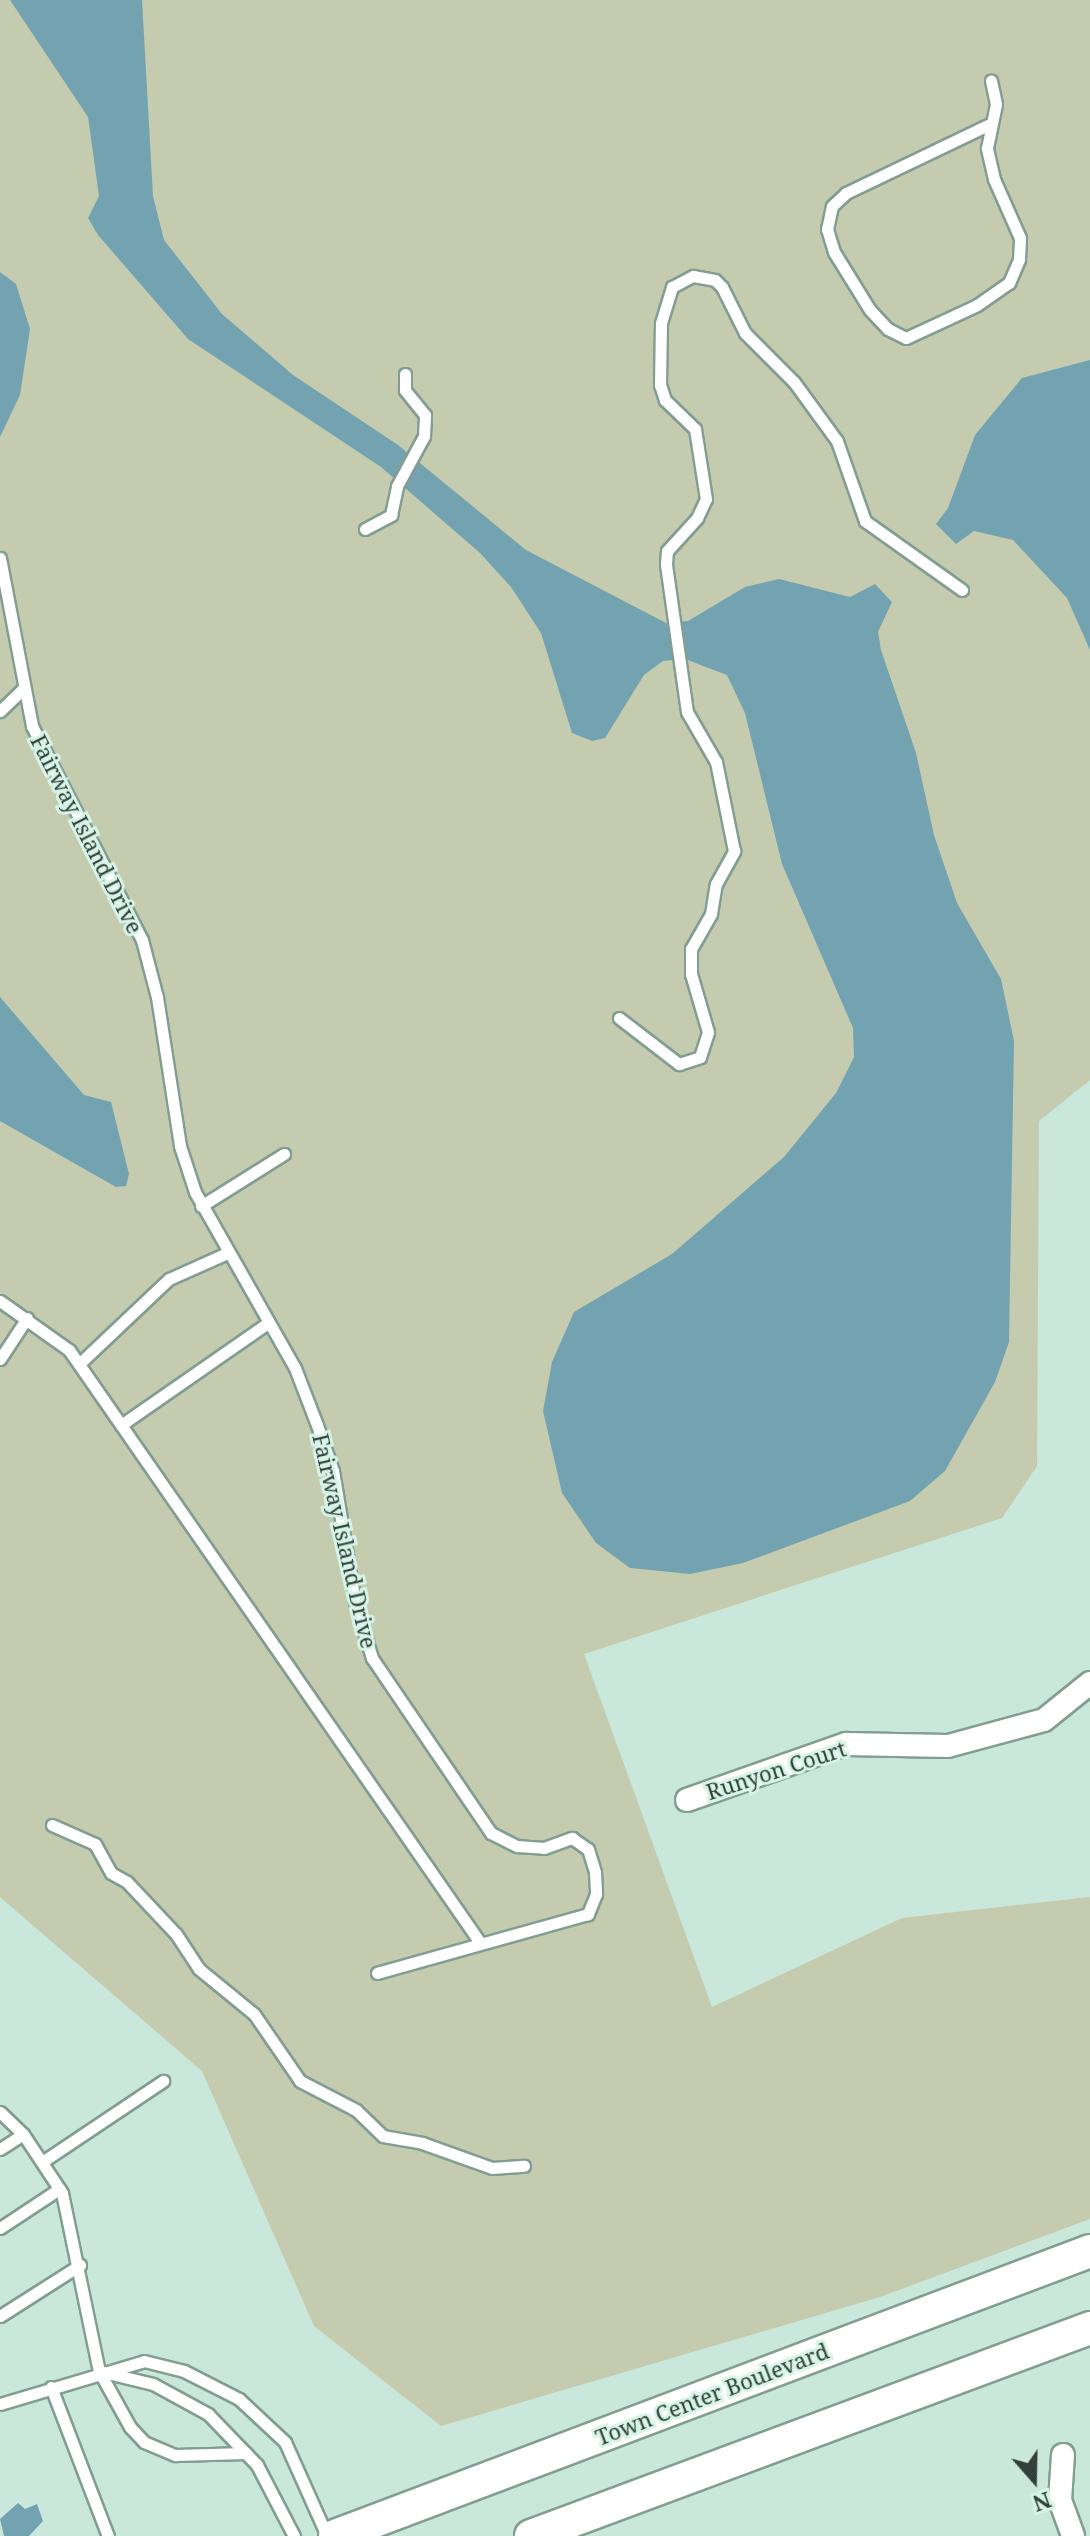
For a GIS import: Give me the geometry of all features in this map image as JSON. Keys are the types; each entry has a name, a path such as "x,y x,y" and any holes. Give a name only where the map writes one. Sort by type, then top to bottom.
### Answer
{"main road":[{"name":"Town Center Boulevard","path":"335,2536 1090,2251"},
{"path":"531,2536 1090,2328"}],"street":[{"name":"Runyon Court","path":"687,1800 846,1744 948,1746 1044,1720 1090,1683"},
{"path":"1063,2455 1060,2500 1073,2536"}],"lane":[{"path":"990,124 846,193 832,206 827,229 834,252 870,310 888,329 906,338 977,305 1009,283 1019,259 1020,238 994,179 987,148 996,104 991,81"},
{"path":"619,1018 679,1064 700,1057 708,1041 691,974 691,949 711,914 716,884 734,851 722,782 687,712 673,616 667,551 697,518 706,499 695,429 662,394 661,323 672,287 693,276 715,280 722,287 745,333 794,382 837,441 865,521 962,590"},
{"path":"365,529 391,515 397,486 426,424 405,390 405,374"},
{"name":"Fairway Island Drive","path":"0,558 23,689 52,772 142,940 157,997 180,1146 201,1206 295,1368 333,1471 355,1602 372,1658 491,1833 517,1846 544,1848 572,1838 588,1849 596,1883 588,1914 479,1941 377,1973"},
{"path":"0,711 23,689"},
{"path":"201,1206 284,1154"},
{"path":"79,1364 169,1279 227,1253"},
{"path":"0,1301 69,1350 479,1941"},
{"path":"0,1359 27,1318"},
{"path":"121,1425 269,1322"},
{"path":"52,1825 95,1844 111,1873 127,1882 176,1934 199,1969 254,2014 300,2081 356,2110 383,2136 422,2143 492,2168 524,2166"},
{"path":"42,2162 163,2081"},
{"path":"0,2112 23,2134 59,2189 80,2265 99,2371 144,2442 175,2455 246,2453"},
{"path":"0,2149 23,2134"},
{"path":"0,2228 59,2189"},
{"path":"0,2316 80,2265"},
{"path":"0,2404 99,2371 144,2361 184,2371 239,2399 285,2442 327,2536"},
{"path":"99,2371 153,2384 194,2406 246,2453 294,2536"},
{"path":"51,2387 108,2536"}],"green space":[{"path":"0,0 1090,0 1090,1080 1039,1121 1037,1466 1002,1518 584,1654 712,2007 902,1918 1090,1897 1090,2219 880,2297 441,2426 314,2326 202,2071 0,1897"}],"water":[{"path":"10,0 142,0 153,196 164,240 222,314 293,375 398,445 526,550 666,623 688,621 745,587 779,579 850,597 875,584 892,602 878,632 881,650 916,753 934,835 957,903 1001,979 1014,1041 1009,1342 995,1382 945,1471 910,1501 743,1563 690,1574 630,1568 596,1543 562,1493 543,1411 552,1362 574,1312 672,1254 784,1157 836,1093 854,1057 853,1028 782,864 745,713 727,675 685,659 663,661 644,675 605,738 592,741 572,733 541,633 511,587 480,553 381,467 188,339 98,235 88,218 99,196 88,117"},
{"path":"0,272 16,284 30,329 20,395 0,437"},
{"path":"1090,360 1090,650 1067,598 1013,540 974,531 956,544 936,524 948,508 975,435 1022,378"},
{"path":"0,997 84,1095 111,1102 129,1174 126,1186 116,1187 0,1121"},
{"path":"18,2503 25,2509 37,2504 43,2521 29,2536 4,2536 0,2519"}]}
